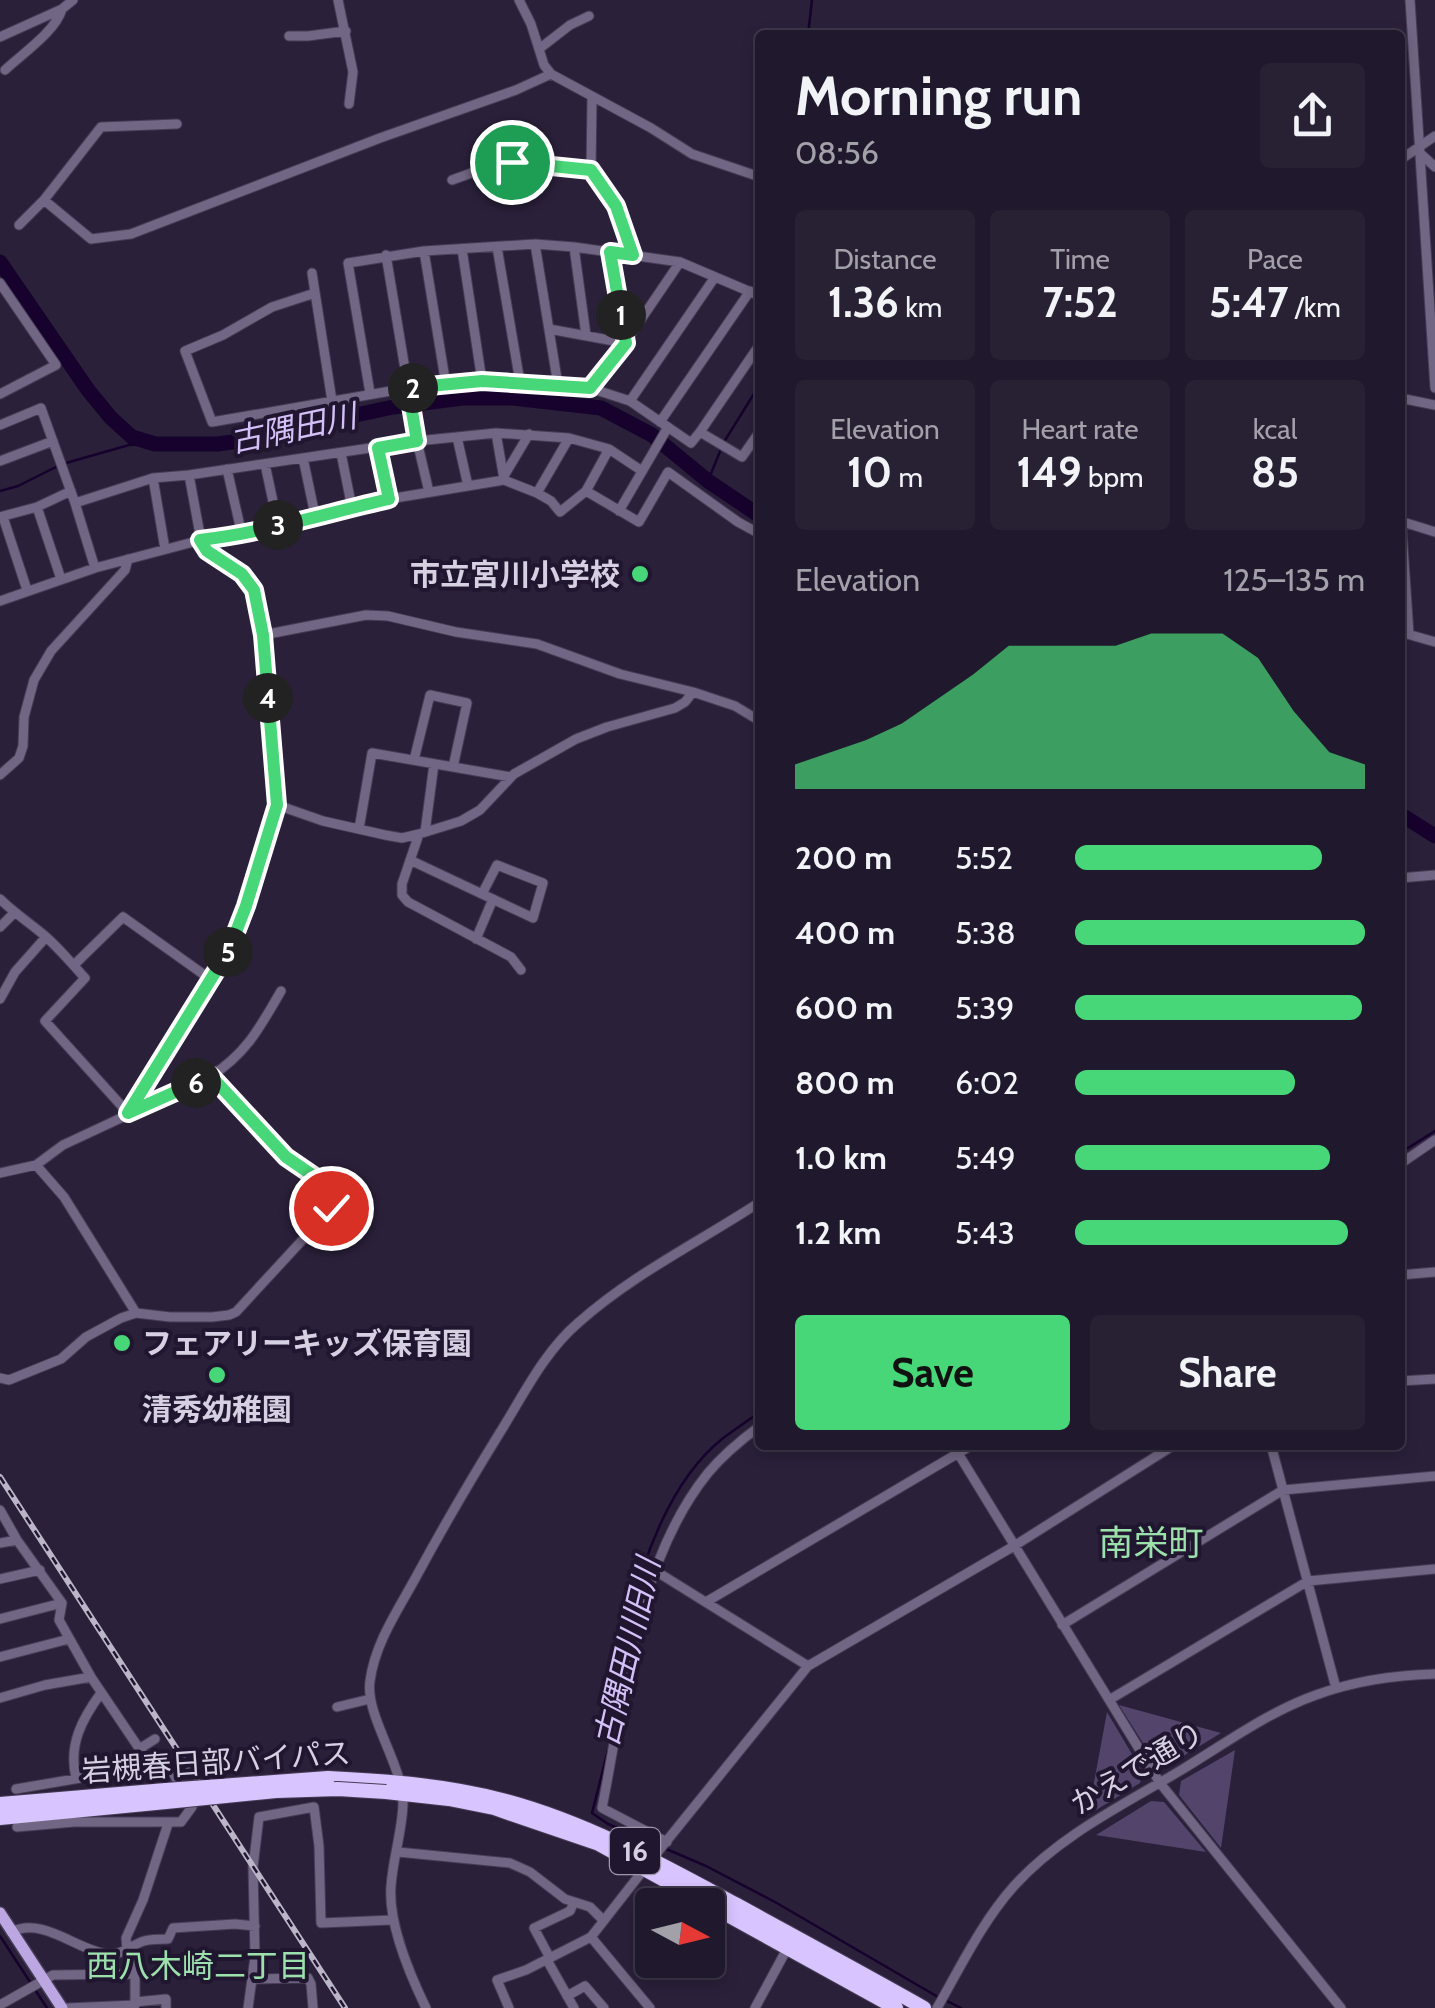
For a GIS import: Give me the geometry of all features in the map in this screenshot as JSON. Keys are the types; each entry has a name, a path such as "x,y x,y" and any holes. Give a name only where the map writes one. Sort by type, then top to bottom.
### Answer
{"highway":[{"name":"岩槻春日部バイパス","path":"0,1818 328,1778 393,1787 494,1808 648,1864 924,2008"},
{"name":"岩槻春日部バイパス","path":"0,1804 166,1796"},
{"name":"岩槻春日部バイパス","path":"648,1864 896,2008"}],"main road":[{"path":"0,1913 36,1984 64,2008"}],"street":[{"path":"0,37 62,9 73,0"},
{"path":"338,0 353,72 349,104"},
{"path":"519,0 551,74 692,154 755,176"},
{"path":"1410,0 1435,388"},
{"path":"2,72 46,32 62,9"},
{"path":"539,48 570,24 589,16"},
{"path":"289,36 346,30"},
{"path":"44,200 91,239 131,234 551,74"},
{"path":"592,98 591,170 616,206 633,255"},
{"path":"18,225 44,200 101,128 177,124"},
{"path":"1405,158 1420,151 1435,136"},
{"path":"1420,151 1435,167"},
{"path":"452,180 512,162 591,170"},
{"path":"535,244 558,385"},
{"path":"370,394 348,263 424,251 535,244 680,262 755,294 664,424 619,511"},
{"path":"497,247 520,382"},
{"path":"574,247 586,335"},
{"path":"462,249 482,381"},
{"path":"424,251 446,384"},
{"path":"610,252 626,343"},
{"path":"386,256 429,492"},
{"path":"590,388 626,343 680,262"},
{"path":"312,273 332,401"},
{"path":"630,402 716,278"},
{"path":"0,283 56,365 0,394"},
{"path":"316,293 272,307 224,335 184,350 212,422 446,384 520,382 590,388 630,402 691,443 755,351"},
{"path":"548,329 626,343"},
{"path":"1405,399 1435,404"},
{"path":"0,424 40,408 95,568"},
{"path":"700,432 742,457 755,439"},
{"path":"75,503 154,478 496,433 570,438 608,449 642,471"},
{"path":"496,433 504,478"},
{"path":"504,478 529,434"},
{"path":"458,437 468,486"},
{"path":"537,494 570,438"},
{"path":"0,460 53,441"},
{"path":"378,448 389,499"},
{"path":"0,601 95,568 200,540 242,535 315,515 504,478 551,502 560,512 586,490 608,449"},
{"path":"341,453 352,508"},
{"path":"303,458 315,515"},
{"path":"265,464 278,525"},
{"path":"227,469 242,535"},
{"path":"586,490 639,522 668,472 755,531"},
{"path":"128,1113 229,950 277,805 263,635 254,590 242,574 207,551 200,540 189,475"},
{"path":"154,478 166,549"},
{"path":"27,590 2,517 71,491"},
{"path":"37,506 61,580"},
{"path":"1405,522 1435,532"},
{"path":"0,775 19,758 34,680 51,651 125,570 128,559"},
{"path":"263,635 366,615 388,616 456,632 537,644 620,674 694,692 755,718"},
{"path":"1405,633 1435,642"},
{"path":"277,805 323,821 402,838 422,833 461,821 480,810 510,777 576,739 676,708 694,692"},
{"path":"414,760 430,695 466,703 453,767"},
{"path":"359,829 372,753 510,777"},
{"path":"434,764 422,833 402,884 402,895 408,902 511,957 521,970"},
{"path":"410,860 482,894 493,899 533,918 543,883 497,864 482,894"},
{"path":"1405,878 1435,875"},
{"path":"0,899 46,936 85,978 45,1021 128,1113"},
{"path":"476,938 493,899"},
{"path":"0,927 14,913"},
{"path":"74,964 124,916 210,979"},
{"path":"0,999 15,972 46,936"},
{"path":"0,1173 36,1165 63,1146 211,1076 253,1039 281,990"},
{"path":"0,1378 8,1380 61,1360 86,1337 136,1313 229,1316 343,1196 286,1157 211,1076"},
{"path":"1405,1161 1435,1140"},
{"path":"36,1165 64,1197 136,1313"},
{"path":"426,2008 392,1920 391,1885 403,1801 393,1787 370,1699 370,1679 387,1630 458,1500 540,1368 576,1324 633,1278 755,1205"},
{"path":"1405,1275 1435,1272"},
{"path":"1405,1382 1435,1379"},
{"path":"667,1842 602,1808 636,1632 669,1534 698,1486 736,1444 755,1430"},
{"path":"706,1602 954,1450"},
{"path":"957,1450 1160,1783 1341,2008"},
{"path":"509,2008 497,1980 591,1937 808,1666 1014,1546 1166,1450"},
{"path":"1272,1450 1336,1688"},
{"path":"1062,1624 1283,1490 1435,1476"},
{"path":"0,1510 62,1603 59,1620 91,1677 151,1766"},
{"path":"0,1544 18,1540"},
{"path":"1109,1700 1308,1580 1435,1569"},
{"path":"0,1579 40,1570"},
{"path":"654,1570 808,1666"},
{"path":"0,1619 62,1603"},
{"path":"0,1657 69,1639"},
{"name":"かえで通り","path":"938,2008 992,1912 1028,1872 1088,1826 1279,1712 1336,1688 1380,1678 1435,1674"},
{"path":"0,1698 91,1677"},
{"path":"76,1778 72,1762 82,1718 101,1692"},
{"path":"338,1707 370,1699"},
{"path":"139,1749 155,1739"},
{"path":"16,1788 151,1766 172,1771 192,1807 181,1822 168,1824 74,1822 16,1827"},
{"path":"248,2008 255,1957 254,1867 259,1817 314,1807 321,1923 392,1920"},
{"path":"135,2005 135,1968 126,1938 168,1824"},
{"path":"398,1852 510,1863 530,1872 565,1899 590,1907 604,1920"},
{"path":"574,1902 570,1911 534,1928 574,2008"},
{"path":"12,1932 27,1928 111,1954 143,1941 168,1938 172,1928 254,1926"},
{"path":"591,1937 650,2008"},
{"path":"755,2008 788,1948"},
{"path":"5,2004 53,1975 135,1974"},
{"path":"252,1978 308,1978 313,2008"},
{"path":"567,1996 585,1986 604,2008"},
{"path":"64,2008 135,2005 166,1999 166,2008"}],"shaded area":[{"path":"1119,1705 1221,1733 1167,1766 1155,1762"},
{"path":"1107,1712 1142,1771 1140,1783 1088,1815"},
{"path":"1235,1750 1221,1848 1179,1795 1181,1781"},
{"path":"1151,1801 1164,1802 1206,1852 1096,1835"}],"waterway":[{"path":"809,30 812,0"},
{"name":"古隅田川","path":"0,262 88,390 132,437 155,444 218,444 258,438 300,422 462,398 513,398 601,408 652,435 708,481 755,513"},
{"path":"724,442 755,392"},
{"path":"66,463 129,445 155,444"},
{"path":"708,481 721,449"},
{"path":"0,491 58,466"},
{"name":"古隅田川","path":"1405,817 1435,836"},
{"name":"古隅田川旧川","path":"1405,1150 1435,1131"},
{"name":"古隅田川旧川","path":"625,1664 641,1575 673,1499 704,1456 755,1416"},
{"path":"608,1750 592,1813 775,1902 938,1997"},
{"path":"0,1936 47,2008"},
{"path":"945,2000 961,2008"}],"railway":[{"path":"0,1477 345,2008"}],"place":[{"name":"市立宮川小学校","path":"640,574"},
{"name":"フェアリーキッズ保育園","path":"122,1343"},
{"name":"清秀幼稚園","path":"217,1375"}],"district":[{"name":"南栄町","path":"1151,1542"},
{"name":"西八木崎二丁目","path":"198,1965"}],"route":[{"path":"331,1208 343,1196 286,1157 211,1076 128,1113 229,950 277,805 261,615 254,590 242,574 207,551 200,540 242,535 389,499 378,448 417,441 408,388 482,381 590,388 626,343 610,252 633,255 616,206 591,170 512,162"}]}
